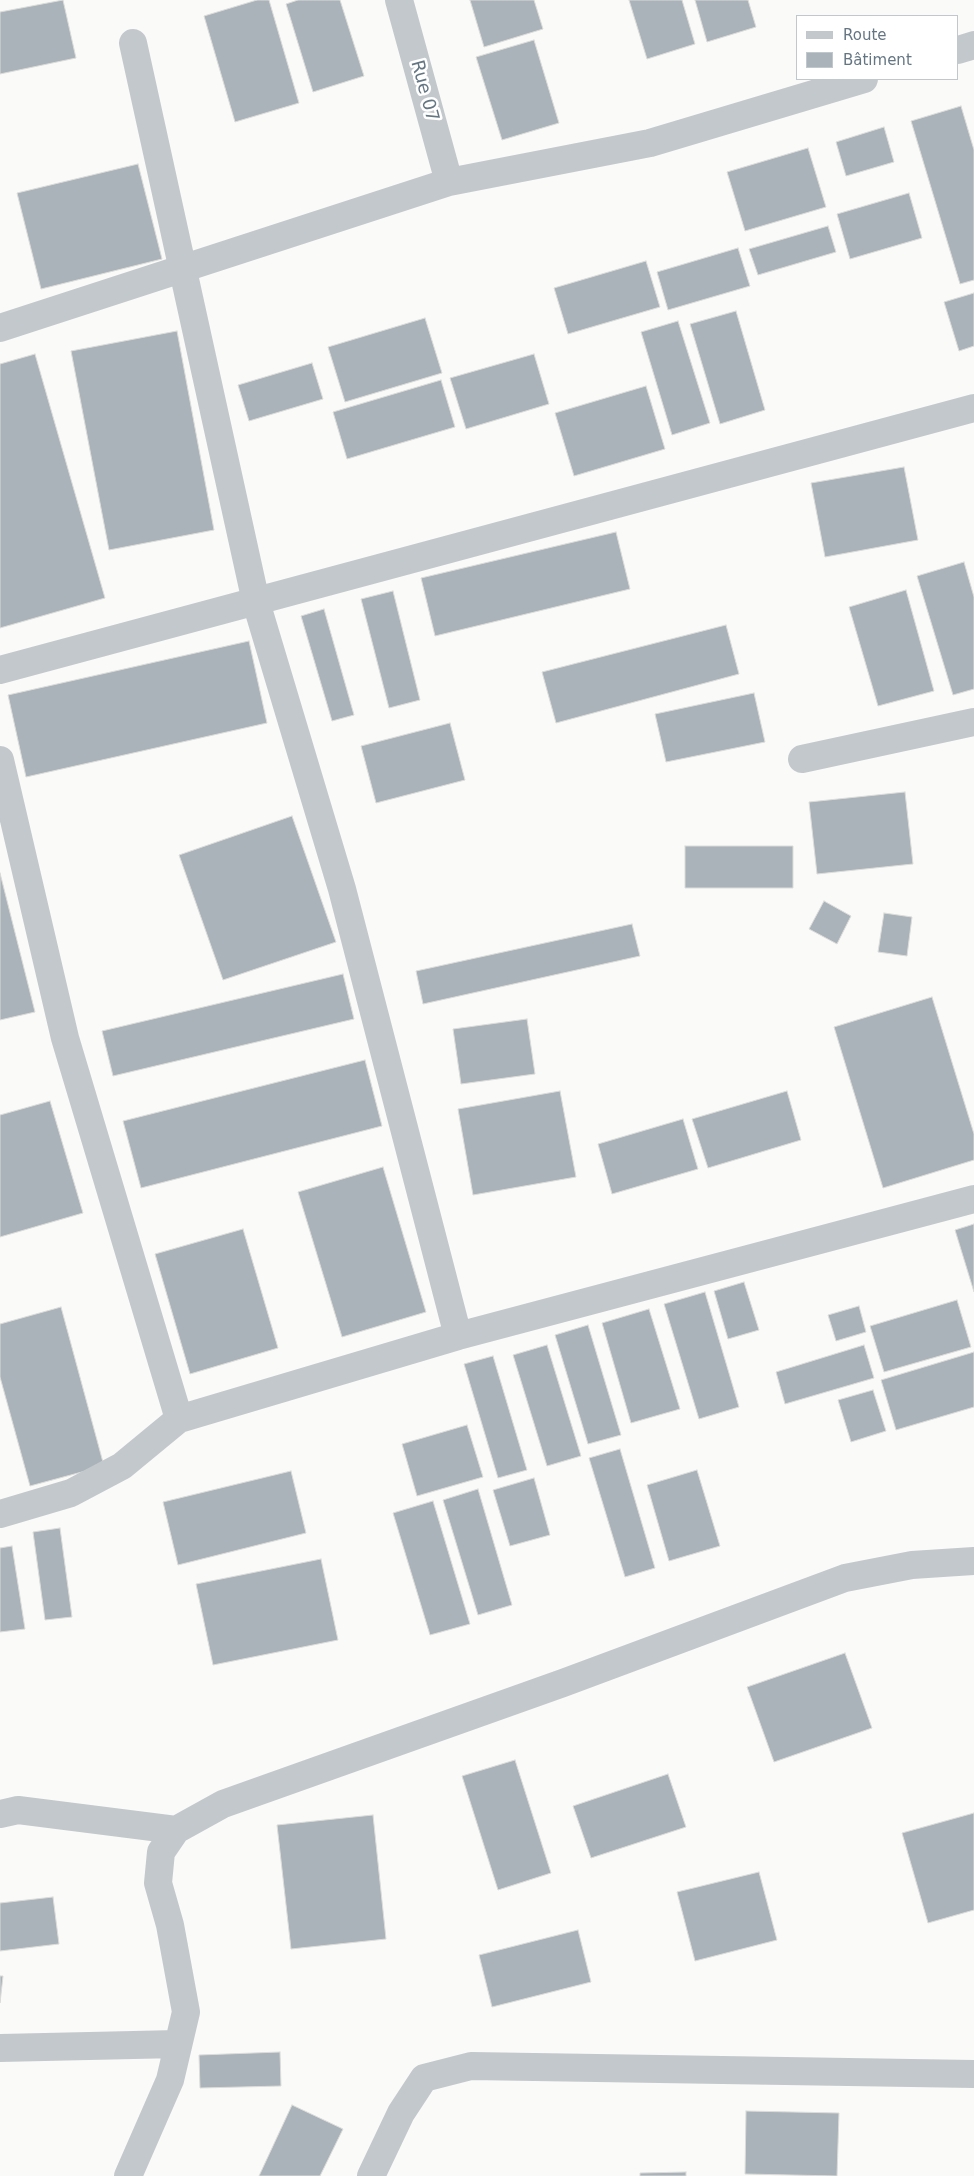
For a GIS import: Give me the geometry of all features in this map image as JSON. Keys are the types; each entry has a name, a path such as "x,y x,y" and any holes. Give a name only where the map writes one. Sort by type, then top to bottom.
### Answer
{"street":[{"name":"Rue 07","path":"399,0 450,182"},
{"path":"134,43 256,602 342,889 458,1336"},
{"path":"959,50 974,45"},
{"path":"0,328 450,182 650,143 861,80"},
{"path":"0,670 974,408"},
{"path":"802,759 974,722"},
{"path":"0,760 65,1038 180,1419"},
{"path":"0,1514 71,1493 122,1466 180,1419 458,1336 974,1199"},
{"path":"128,2176 170,2080 186,2012 170,1925 158,1883 161,1852 176,1830 223,1804 563,1684 845,1578 912,1565 974,1561"},
{"path":"0,1814 18,1810 176,1830"},
{"path":"0,2048 178,2044"},
{"path":"371,2176 401,2113 424,2078 471,2066 974,2074"}],"building":[{"path":"63,0 76,58 0,74 0,12"},
{"path":"257,0 269,0 299,103 235,122 204,16"},
{"path":"298,0 340,0 364,76 313,92 286,4"},
{"path":"470,0 534,0 543,29 484,47"},
{"path":"629,0 682,0 695,44 647,59"},
{"path":"695,0 748,0 756,27 707,42"},
{"path":"534,40 559,123 502,140 476,57"},
{"path":"961,106 974,150 974,280 960,284 911,121"},
{"path":"884,127 894,162 846,176 836,142"},
{"path":"808,148 826,207 745,231 727,172"},
{"path":"138,164 162,259 41,289 17,193"},
{"path":"909,193 922,238 850,259 837,214"},
{"path":"828,226 836,252 758,275 749,249"},
{"path":"738,248 750,286 668,310 657,272"},
{"path":"646,261 660,307 568,334 554,288"},
{"path":"974,293 974,346 959,351 944,302"},
{"path":"736,311 765,410 720,424 690,324"},
{"path":"425,318 442,373 345,402 328,347"},
{"path":"678,321 710,423 672,435 641,332"},
{"path":"177,331 214,530 109,550 71,351"},
{"path":"35,354 105,598 0,628 0,364"},
{"path":"534,354 549,404 466,429 450,378"},
{"path":"312,363 323,399 249,421 238,385"},
{"path":"441,380 455,427 347,459 333,412"},
{"path":"646,386 665,449 574,476 555,413"},
{"path":"904,467 918,540 825,557 811,483"},
{"path":"616,532 630,589 435,636 421,578"},
{"path":"964,562 974,597 974,689 953,695 917,576"},
{"path":"906,590 934,691 878,706 849,607"},
{"path":"393,591 420,700 389,708 361,599"},
{"path":"324,609 354,715 332,721 301,616"},
{"path":"726,625 739,674 556,723 542,672"},
{"path":"249,641 267,723 26,777 8,695"},
{"path":"754,693 765,742 666,762 655,714"},
{"path":"450,723 465,780 376,803 361,746"},
{"path":"905,792 913,864 817,874 809,802"},
{"path":"292,816 336,942 223,980 179,855"},
{"path":"685,846 793,846 793,888 685,888"},
{"path":"0,873 35,1012 0,1020"},
{"path":"824,901 851,916 837,944 809,929"},
{"path":"884,913 912,917 907,956 878,952"},
{"path":"632,924 640,956 423,1004 416,971"},
{"path":"343,974 354,1019 113,1076 102,1031"},
{"path":"932,997 974,1134 974,1160 883,1188 834,1027"},
{"path":"527,1019 535,1074 461,1084 453,1029"},
{"path":"365,1060 382,1126 141,1188 123,1121"},
{"path":"560,1091 576,1177 473,1195 458,1109"},
{"path":"787,1091 801,1140 708,1168 692,1119"},
{"path":"50,1101 83,1213 0,1237 0,1115"},
{"path":"683,1119 698,1169 612,1194 598,1144"},
{"path":"383,1167 426,1312 342,1337 298,1192"},
{"path":"974,1224 974,1292 955,1230"},
{"path":"243,1229 278,1348 190,1374 155,1254"},
{"path":"744,1282 759,1330 728,1339 714,1291"},
{"path":"705,1292 739,1407 699,1419 664,1304"},
{"path":"957,1300 971,1347 884,1372 870,1326"},
{"path":"859,1306 866,1332 836,1341 828,1315"},
{"path":"61,1307 104,1466 30,1486 0,1377 0,1324"},
{"path":"649,1309 680,1409 631,1423 602,1323"},
{"path":"588,1325 621,1435 588,1444 555,1335"},
{"path":"547,1345 581,1456 547,1466 513,1355"},
{"path":"864,1345 874,1378 785,1404 776,1372"},
{"path":"974,1352 974,1407 896,1430 881,1380"},
{"path":"493,1356 527,1470 498,1478 464,1364"},
{"path":"873,1390 886,1431 851,1442 838,1400"},
{"path":"467,1425 483,1477 417,1496 402,1444"},
{"path":"620,1449 655,1568 625,1577 589,1458"},
{"path":"697,1470 720,1546 669,1561 647,1485"},
{"path":"291,1471 306,1533 178,1565 163,1502"},
{"path":"534,1478 550,1535 510,1546 493,1490"},
{"path":"478,1489 512,1605 478,1615 443,1500"},
{"path":"433,1501 470,1624 430,1635 393,1513"},
{"path":"60,1528 72,1617 45,1620 33,1532"},
{"path":"12,1546 25,1629 0,1632 0,1548"},
{"path":"321,1559 338,1640 213,1665 196,1584"},
{"path":"845,1653 872,1728 774,1762 747,1687"},
{"path":"515,1760 551,1873 498,1890 462,1776"},
{"path":"668,1774 686,1827 591,1858 573,1806"},
{"path":"974,1813 974,1910 928,1923 902,1833"},
{"path":"373,1815 386,1939 291,1949 277,1825"},
{"path":"759,1872 777,1940 695,1961 677,1892"},
{"path":"53,1897 59,1944 0,1951 0,1903"},
{"path":"578,1930 591,1982 492,2007 479,1955"},
{"path":"0,1976 3,1976 0,2003"},
{"path":"280,2052 281,2086 200,2088 199,2055"},
{"path":"292,2105 343,2129 320,2176 259,2176"},
{"path":"746,2111 839,2113 837,2176 745,2174"},
{"path":"686,2172 686,2176 640,2176 640,2173"}]}
